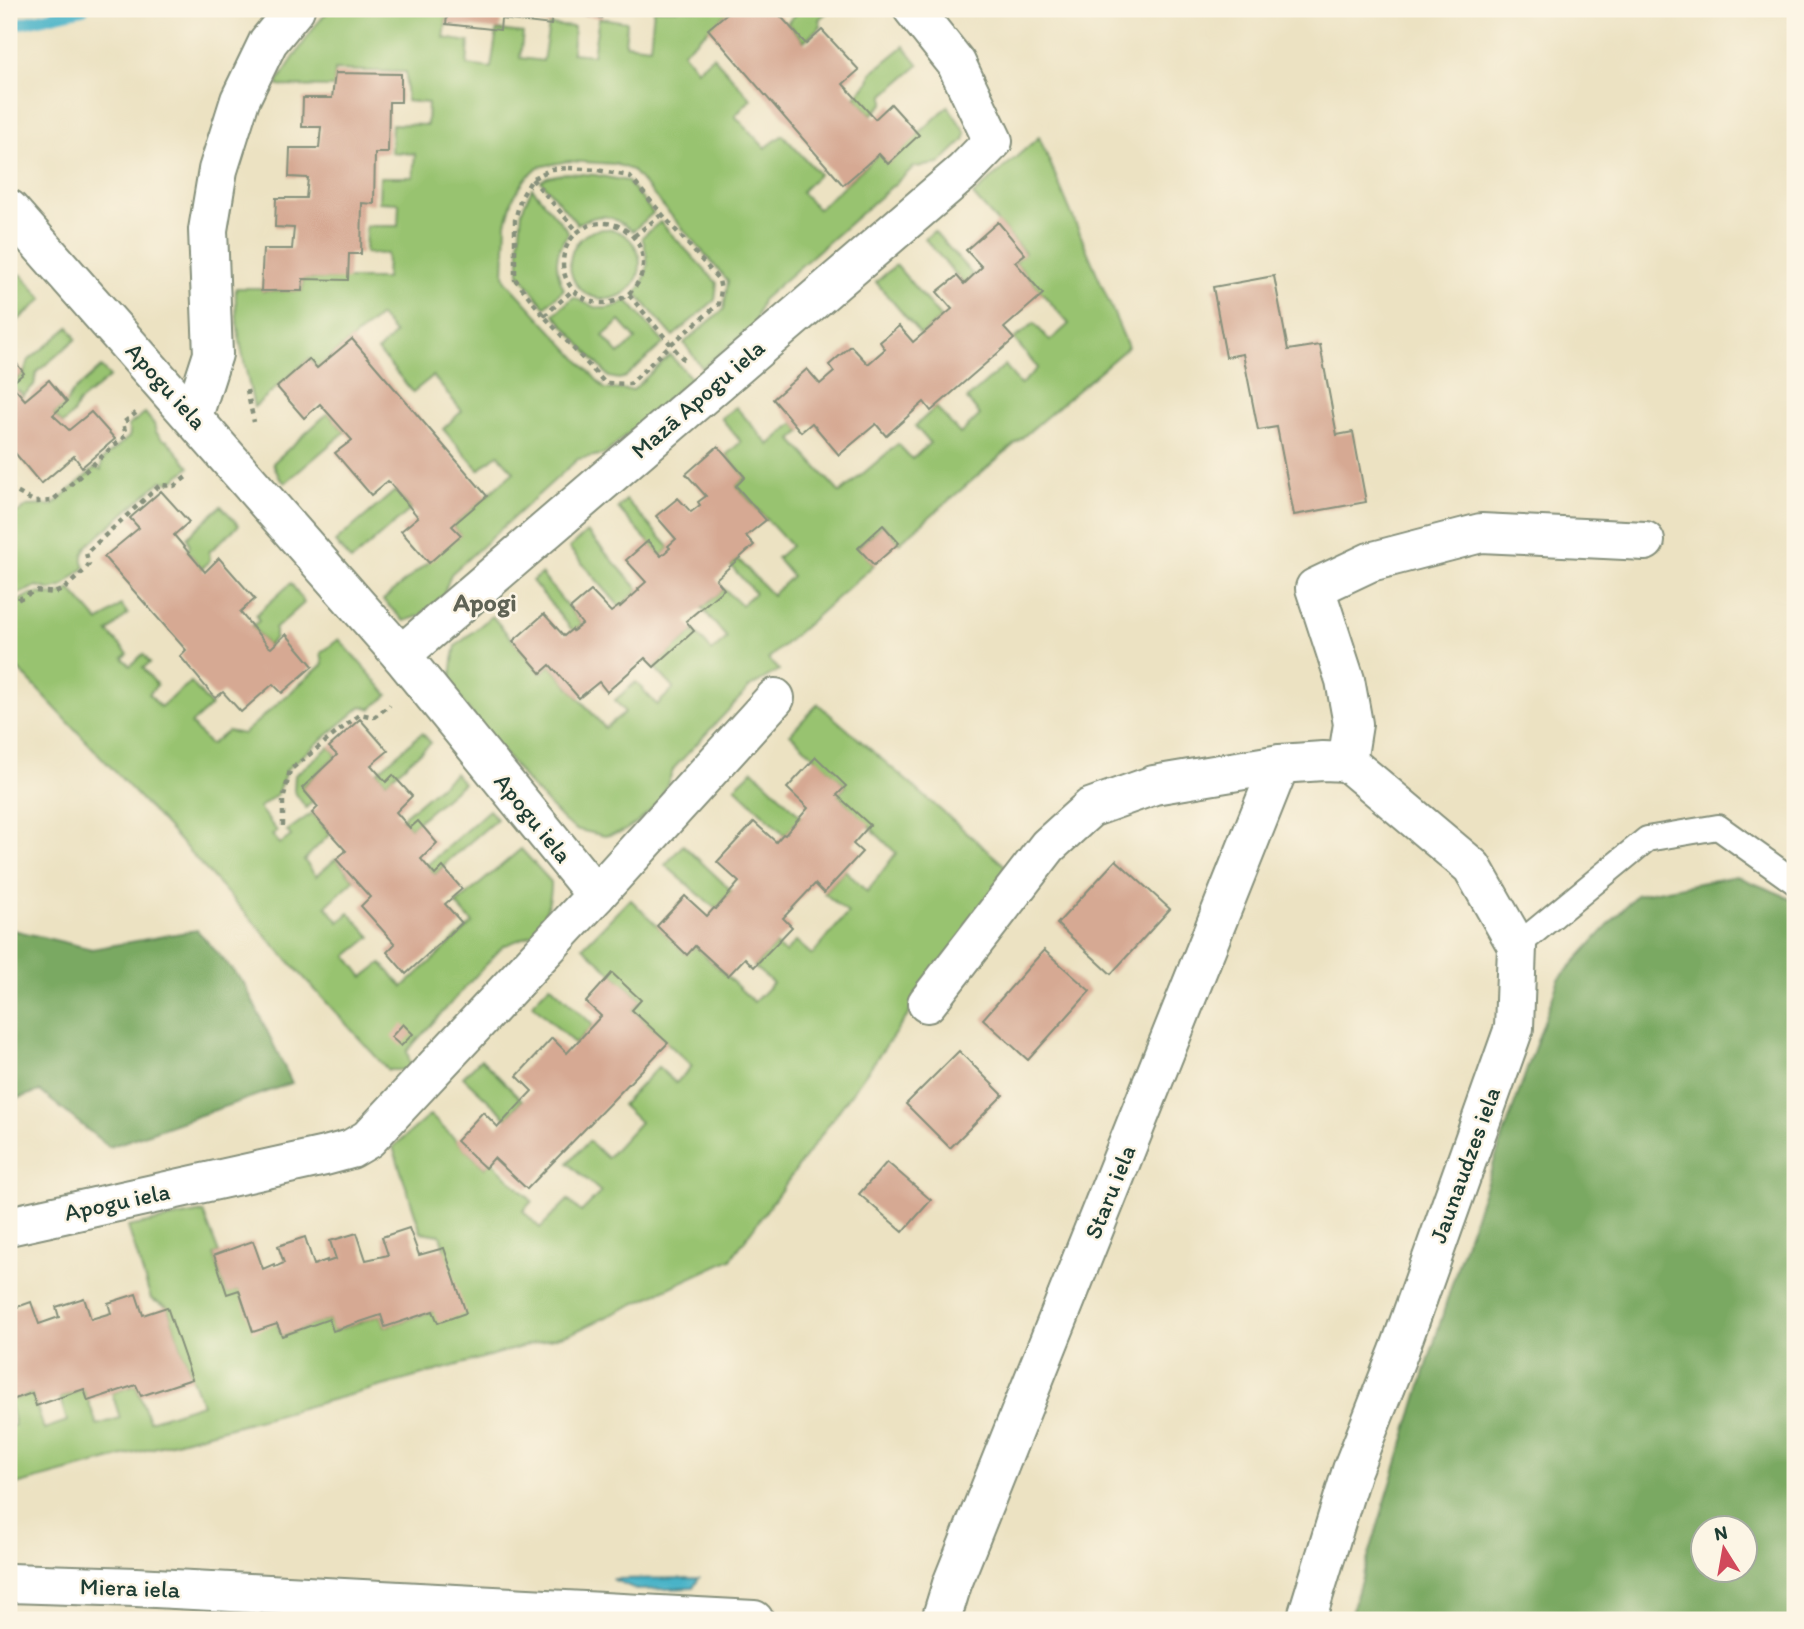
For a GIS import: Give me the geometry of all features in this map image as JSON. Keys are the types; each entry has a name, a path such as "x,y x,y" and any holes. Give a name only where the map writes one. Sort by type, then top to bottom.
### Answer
{"street":[{"path":"193,416 213,354 208,230 218,170 237,104 268,41 295,9"},
{"name":"Mazā Apogu iela","path":"401,655 963,172 993,141 956,63 913,9"},
{"name":"Apogu iela","path":"9,209 401,655 596,895 368,1139 351,1149 9,1226"},
{"path":"1347,762 1353,723 1345,680 1315,588 1370,562 1481,533 1645,541"},
{"path":"596,895 775,698"},
{"path":"927,1003 1048,846 1090,808 1154,785 1280,764 1347,762 1472,867 1517,946"},
{"name":"Staru iela","path":"942,1620 952,1584 1280,764"},
{"name":"Jaunaudzes iela","path":"1306,1620 1352,1470 1404,1338 1514,1028 1517,946"},
{"name":"Miera iela","path":"9,1583 136,1587 754,1620"}],"lane":[{"path":"1517,946 1647,839 1718,827 1795,882"}],"path":[{"path":"551,169 597,170 629,176 662,215 719,280 719,304 670,345 630,384 605,383 544,316 515,279 515,220 521,198 532,179 551,169"},
{"path":"532,179 578,232"},
{"path":"634,236 662,215"},
{"path":"601,223 613,224 634,236 641,248 643,273 638,285 629,295 606,304 593,303 581,298 573,290 565,278 564,253 578,232 601,223"},
{"path":"544,316 573,290"},
{"path":"629,295 670,345 712,388"},
{"path":"245,384 254,424"},
{"path":"9,488 35,502 52,501 126,435 123,424 137,411"},
{"path":"9,596 11,603 35,591 55,593 64,589 89,564 86,553 160,485 174,486 198,468"},
{"path":"284,826 283,801 290,769 360,714 374,717 399,697"}],"green space":[{"path":"330,9 448,9 444,38 469,42 467,65 491,68 497,30 523,33 520,58 543,61 549,25 574,27 572,53 593,55 599,18 627,22 625,44 650,47 654,9 732,9 683,52 697,70 713,56 751,99 735,116 765,148 783,135 819,174 801,192 818,209 879,154 888,163 948,106 966,133 964,140 939,164 914,167 762,300 754,326 702,368 684,343 724,309 728,281 632,170 615,164 568,161 538,167 526,178 513,198 506,223 506,281 605,389 633,390 670,355 691,378 605,454 578,459 451,574 443,596 419,616 404,621 383,600 460,535 452,526 514,472 498,454 479,470 443,429 462,411 433,376 413,392 378,351 395,334 380,316 317,368 309,359 254,407 237,318 236,288 302,291 303,279 386,279 387,254 365,253 366,226 398,226 399,203 379,202 380,177 413,177 415,154 391,152 392,124 427,125 428,103 406,101 406,72 335,70 334,87 278,86 278,81 315,26"},
{"path":"801,9 831,9 819,19 821,26 804,41 787,23"},
{"path":"904,46 919,65 884,95 884,103 871,115 855,97 869,82 871,73"},
{"path":"1039,137 1128,347 899,543 883,525 858,547 874,565 768,659 779,670 750,687 674,768 660,801 638,822 622,832 605,836 575,829 529,784 450,687 456,646 492,616 541,673 550,665 605,728 625,712 615,700 636,682 657,705 674,688 654,667 694,631 712,651 727,638 702,608 724,589 741,605 755,593 731,566 738,559 772,595 792,576 777,558 791,546 736,486 745,477 726,455 741,442 721,418 736,407 769,445 794,423 801,432 792,440 840,493 898,444 912,459 930,443 915,426 936,407 960,434 980,415 967,399 1005,365 1020,385 1038,368 1014,339 1034,323 1050,341 1069,324 1015,262 1025,253 973,195"},
{"path":"567,173 627,181 653,213 633,231 612,218 600,216 577,224 541,181"},
{"path":"532,188 568,231 557,261 558,274 564,289 545,307 519,274 522,210"},
{"path":"660,222 717,283 715,300 673,336 636,294 647,267 642,237"},
{"path":"605,229 630,239 640,264 630,289 605,299 580,289 570,264 580,239"},
{"path":"934,231 973,275 964,284 925,239"},
{"path":"9,261 16,273 22,275 43,299 9,328"},
{"path":"896,265 941,318 921,335 876,282"},
{"path":"574,297 600,308 613,307 627,300 664,343 625,377 609,377 554,314","holes":["620,321 636,339 619,354 603,336"]},
{"path":"69,327 76,339 37,372 34,385 23,396 17,392 11,384 24,373 29,360"},
{"path":"101,367 110,377 78,403 73,414 63,424 53,415 72,393"},
{"path":"145,413 154,424 156,432 168,441 190,467 171,482 161,481 88,545 83,558 85,567 62,587 51,590 37,586 19,594 15,593 9,585 9,512 20,512 27,506 53,505 95,468 101,470 102,460 129,437 128,426"},
{"path":"328,413 345,432 285,483 273,463"},
{"path":"395,491 411,509 351,561 335,542"},
{"path":"626,500 670,548 661,556 618,508"},
{"path":"221,506 239,525 209,552 210,560 202,569 187,550 190,546 187,537"},
{"path":"587,532 639,590 620,607 569,548"},
{"path":"541,574 582,624 573,631 532,581"},
{"path":"291,583 304,603 275,629 275,638 268,646 252,626 259,621 256,615"},
{"path":"70,589 99,622 121,605 128,614 108,632 128,654 123,658 130,666 143,654 150,663 143,668 157,685 149,694 160,707 191,682 211,706 191,724 210,745 228,731 243,734 323,664 321,653 339,639 388,695 371,709 362,706 287,769 277,794 259,808 277,831 272,835 280,844 291,836 287,831 312,813 330,834 304,860 316,876 336,859 354,880 326,906 339,922 349,913 371,937 347,956 363,977 381,963 403,987 473,923 456,904 521,849 551,882 549,902 536,933 503,946 407,1051 411,1067 407,1070 388,1070 168,828 9,659 9,610 29,595 55,595"},
{"path":"818,704 1011,871 731,1259 574,1332 9,1487 9,1427 15,1425 9,1401 32,1393 44,1429 67,1421 60,1398 84,1389 97,1425 120,1418 112,1393 136,1385 149,1421 202,1404 167,1307 151,1299 128,1227 203,1212 219,1253 214,1255 227,1293 239,1290 277,1324 282,1336 329,1319 334,1331 381,1315 385,1327 433,1311 444,1248 440,1235 421,1232 393,1147 430,1115 485,1168 491,1161 532,1201 523,1211 540,1228 568,1200 581,1212 601,1192 568,1163 589,1141 607,1158 640,1122 622,1105 658,1067 676,1083 692,1066 632,1010 641,1000 583,947 630,899 686,954 695,946 754,1002 773,983 754,967 775,945 785,953 796,941 812,955 848,913 824,893 845,870 867,892 896,853 837,795 846,786 790,734"},
{"path":"422,733 431,743 386,782 377,772"},
{"path":"329,747 337,755 302,787 313,801 306,808 294,791 295,775"},
{"path":"753,770 802,817 785,835 735,787"},
{"path":"455,773 463,783 410,828 402,818"},
{"path":"489,810 497,819 435,875 427,865"},
{"path":"683,845 732,891 716,909 665,865"},
{"path":"1736,876 1795,900 1795,1620 1349,1620 1460,1258 1559,979 1636,895"},
{"path":"9,929 92,949 197,930 244,983 292,1083 109,1147 40,1091 9,1101"},
{"path":"550,985 593,1025 575,1044 532,1004"},
{"path":"481,1059 522,1100 507,1118 463,1077"}],"water":[{"path":"699,1578 693,1588 638,1590 612,1579"}],"building":[{"path":"448,9 603,9 602,18 552,12 551,25 501,19 500,30 446,24"},
{"path":"732,9 774,9 806,44 822,30 859,70 843,84 875,119 891,104 919,135 888,164 879,154 843,185 708,29"},
{"path":"335,73 401,74 401,102 389,102 388,153 375,153 374,204 362,203 361,254 349,254 348,280 303,279 302,291 261,291 263,249 292,249 294,228 275,227 276,198 306,198 308,178 289,177 290,148 319,148 321,127 302,127 303,98 332,98"},
{"path":"998,222 1025,254 1015,262 1043,294 1004,328 1014,339 931,411 924,402 886,436 876,424 839,455 812,423 801,432 773,399 807,369 820,384 834,372 829,365 851,346 868,364 885,349 880,342 899,326 913,342 952,309 937,292 957,276 964,284 982,267 966,250"},
{"path":"1274,276 1288,350 1320,345 1337,435 1353,432 1366,502 1294,515 1277,427 1258,430 1243,354 1226,357 1213,287"},
{"path":"352,339 487,496 452,526 461,535 429,563 401,531 418,517 388,481 371,495 335,453 352,440 320,404 304,418 277,387 309,359 317,368"},
{"path":"9,354 24,373 11,384 25,400 49,380 67,402 53,415 69,430 91,412 115,439 82,467 74,456 41,484 9,448"},
{"path":"718,446 745,477 736,486 766,520 746,536 754,545 716,579 724,589 686,621 694,631 654,667 645,658 607,692 599,682 579,698 550,665 541,673 513,641 544,614 564,636 572,629 573,631 582,624 570,609 591,591 611,612 639,590 646,582 626,560 648,541 661,556 670,548 668,546 676,539 656,516 678,498 691,512 700,505 698,502 706,496 686,474"},
{"path":"161,491 189,522 174,535 205,572 219,558 255,599 240,612 268,646 271,648 286,634 313,666 282,693 273,684 241,712 223,692 215,698 180,656 186,650 104,557 139,528 130,518"},
{"path":"883,525 899,543 874,565 858,548"},
{"path":"360,719 388,751 371,765 386,782 393,775 412,796 396,812 410,828 418,821 437,843 421,859 435,875 443,867 462,889 445,904 462,923 406,974 387,952 395,944 361,906 370,897 336,859 346,851 312,813 318,807 302,788 337,755 329,747"},
{"path":"816,757 846,786 837,795 870,825 853,844 862,852 824,893 815,884 783,918 792,927 754,967 745,958 728,976 695,946 687,955 657,926 685,896 707,916 716,909 739,882 717,862 754,822 776,842 785,835 808,808 787,788"},
{"path":"1116,860 1170,909 1111,974 1057,924"},
{"path":"1044,950 1090,991 1028,1060 983,1019"},
{"path":"612,973 641,1000 632,1010 668,1043 527,1189 494,1158 485,1168 456,1141 483,1112 498,1127 532,1091 517,1076 552,1038 567,1053 601,1016 586,1002"},
{"path":"403,1024 413,1034 401,1046 391,1037"},
{"path":"959,1051 1003,1095 950,1148 906,1104"},
{"path":"887,1162 931,1200 903,1232 859,1194"},
{"path":"409,1228 419,1255 444,1248 466,1313 438,1323 433,1311 385,1327 381,1315 333,1331 329,1319 282,1336 277,1324 253,1332 239,1290 227,1294 214,1255 253,1241 263,1269 274,1264 275,1267 284,1263 278,1246 305,1237 314,1265 336,1259 330,1241 357,1233 366,1260 388,1255 382,1237"},
{"path":"136,1294 143,1315 167,1307 192,1379 141,1396 136,1385 88,1401 84,1389 36,1406 32,1393 9,1401 9,1310 31,1302 39,1324 59,1317 56,1307 84,1298 91,1319 111,1313 108,1303"}],"waterway":[{"path":"9,26 83,9"}],"district":[{"name":"Apogi","path":"485,602"}]}
